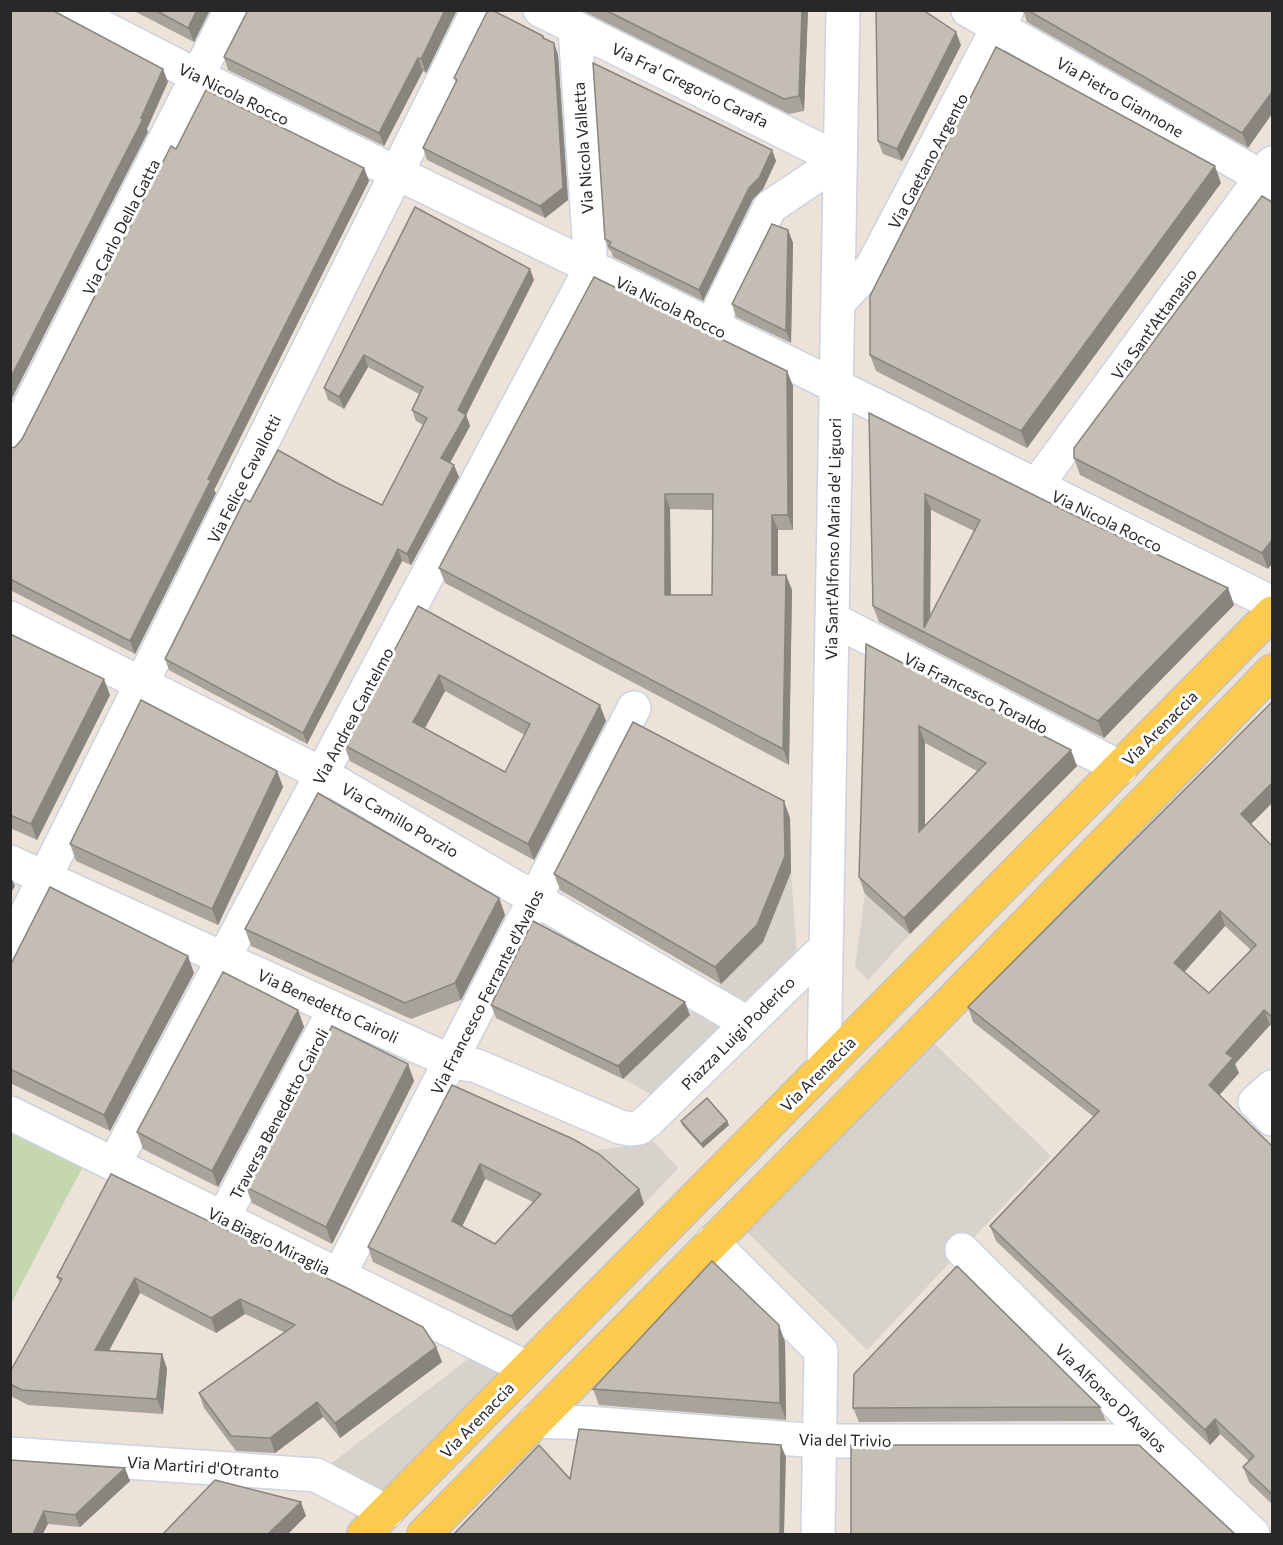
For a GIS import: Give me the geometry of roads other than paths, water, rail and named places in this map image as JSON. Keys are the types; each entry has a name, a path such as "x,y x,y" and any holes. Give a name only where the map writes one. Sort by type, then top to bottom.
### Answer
{"main road":[{"name":"Via Arenaccia","path":"375,1523 1272,613"},
{"path":"424,1534 938,1015 1272,671"}],"street":[{"name":"Via Nicola Rocco","path":"69,10 197,76 1036,486 1069,515 1272,603"},
{"name":"Via Carlo Della Gatta","path":"10,444 231,10"},
{"name":"Via Felice Cavallotti","path":"10,947 478,10"},
{"name":"Via Fra' Gregorio Carafa","path":"540,10 840,160"},
{"name":"Via Sant'Alfonso Maria de' Liguori","path":"824,1068 843,10"},
{"name":"Via Pietro Giannone","path":"968,10 1002,19 1269,174"},
{"name":"Via Gaetano Argento","path":"838,303 872,267 1002,19"},
{"name":"Via Nicola Valletta","path":"575,28 591,268"},
{"path":"711,326 770,207 840,160"},
{"name":"Via Sant'Attanasio","path":"1036,486 1269,174"},
{"name":"Via Andrea Cantelmo","path":"114,1164 591,268"},
{"name":"Via Camillo Porzio","path":"10,618 322,774 747,1023"},
{"name":"Via Francesco Toraldo","path":"832,619 1120,768"},
{"name":"Via Francesco Ferrante d'Avalos","path":"339,1275 634,708"},
{"name":"Via Benedetto Cairoli","path":"10,862 450,1061 477,1066 620,1127 639,1128 650,1120"},
{"name":"Piazza Luigi Poderico","path":"650,1120 826,947"},
{"path":"784,987 825,1005"},
{"name":"Traversa Benedetto Cairoli","path":"222,1218 335,1009"},
{"path":"1272,1087 1255,1102 1272,1119"},
{"name":"Via Biagio Miraglia","path":"10,1113 527,1368"},
{"path":"712,1242 821,1351 818,1534"},
{"name":"Via Alfonso D'Avalos","path":"966,1254 1155,1441 1253,1534"},
{"name":"Via del Trivio","path":"535,1421 818,1441 1155,1441"},
{"name":"Via Martiri d'Otranto","path":"10,1454 316,1475 375,1523"}]}
